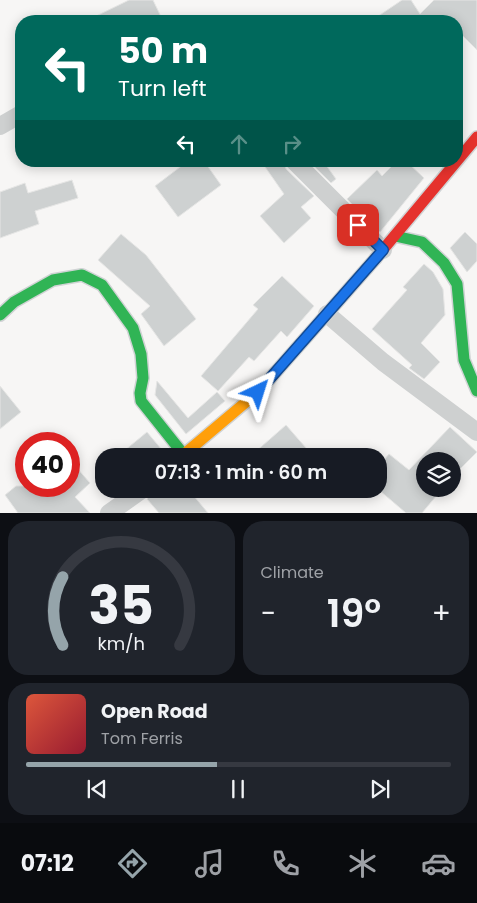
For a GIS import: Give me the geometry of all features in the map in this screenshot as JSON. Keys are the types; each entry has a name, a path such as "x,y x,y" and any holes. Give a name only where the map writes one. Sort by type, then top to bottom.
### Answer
{"street":[{"path":"0,126 15,117"},
{"path":"463,154 477,137"},
{"path":"300,167 383,250"},
{"path":"191,448 258,392 383,250 452,167"},
{"path":"395,236 422,242 444,263 457,284 464,360 477,391"},
{"path":"0,315 14,302 53,280 82,275 102,284 134,328 143,378 140,393 141,401 178,448"},
{"path":"326,314 383,362 477,432"},
{"path":"109,513 130,498"}],"building":[{"path":"129,0 153,0 160,15 98,15"},
{"path":"402,0 411,0 420,14 434,0 477,0 477,50 463,36 463,15 380,15"},
{"path":"180,167 208,167 221,185 178,217 155,186"},
{"path":"265,167 286,167 314,196 301,207 311,218 284,243 260,216 284,194"},
{"path":"315,167 327,167 336,179 331,183"},
{"path":"391,167 412,167 424,178 380,232 347,199 377,170 382,176"},
{"path":"72,180 78,198 35,211 39,224 0,238 0,192 25,183 28,193"},
{"path":"465,232 477,244 477,261 467,272 450,248"},
{"path":"121,234 146,255 196,319 164,346 141,314 150,306 98,260"},
{"path":"424,264 433,272 443,289 445,315 421,343 440,362 424,379 409,368 412,365 372,329 407,290 403,287"},
{"path":"282,276 314,306 287,337 281,331 254,361 249,357 218,391 201,376 258,309 253,305"},
{"path":"157,381 188,418 217,392 225,401 186,434 155,395"},
{"path":"0,386 21,412 0,429"},
{"path":"286,425 306,448 260,448"},
{"path":"450,427 477,452 461,468 461,452 426,452"},
{"path":"147,432 160,448 128,448"},
{"path":"389,454 409,470 416,463 416,497 435,497 422,513 406,513 387,497 387,456"},
{"path":"80,472 90,483 80,492"},
{"path":"15,487 15,497 75,497 90,513 18,513 5,495"},
{"path":"196,498 208,513 159,513 147,499"}],"traffic: fast":[{"path":"395,236 422,242 444,263 457,284 464,360 477,391"},
{"path":"0,315 14,302 53,280 82,275 102,285 133,328 141,354 143,378 140,393 141,401 178,448"}],"traffic: slow":[{"path":"192,448 258,392 376,258"}],"traffic: jam":[{"path":"463,154 477,137"},
{"path":"376,258 452,167"}],"route":[{"path":"258,392 383,250 358,225"}]}
